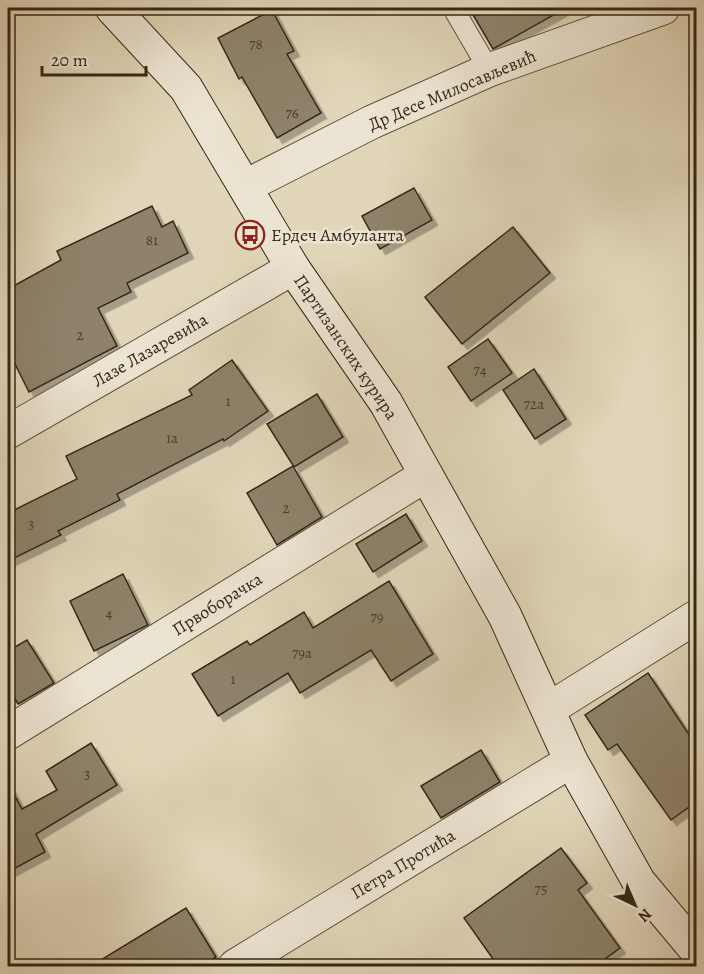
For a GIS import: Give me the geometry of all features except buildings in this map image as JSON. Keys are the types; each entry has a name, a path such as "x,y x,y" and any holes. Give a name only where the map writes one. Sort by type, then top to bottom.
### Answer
{"street":[{"name":"Партизанских курира","path":"112,8 186,88 293,268 386,403 505,616 571,761 639,882 693,939"},
{"name":"Др Десе Милосављевић","path":"246,186 372,123 489,70 663,8"},
{"name":"Лазе Лазаревића","path":"8,432 293,268"},
{"name":"Првоборачка","path":"8,733 426,475"},
{"path":"549,709 696,617"},
{"name":"Петра Протића","path":"234,966 571,761"}],"lane":[{"path":"453,8 489,70"}],"place":[{"name":"Ердеч Амбуланта","path":"250,235"}]}
